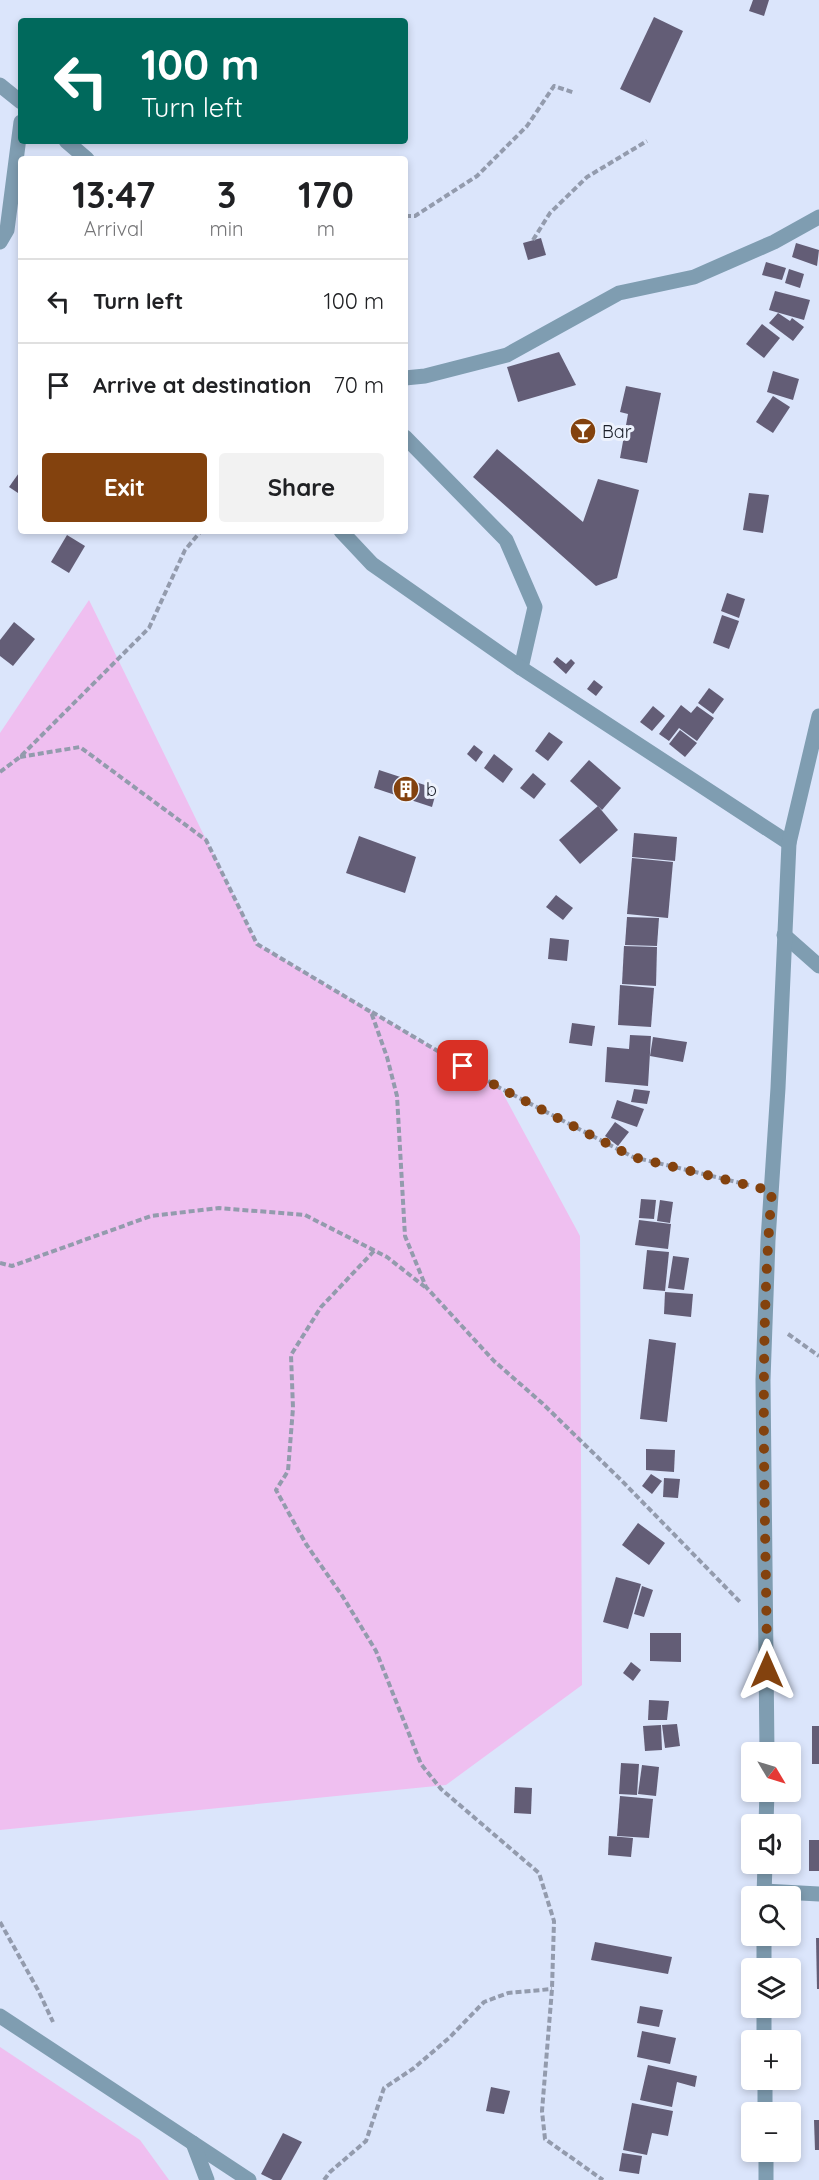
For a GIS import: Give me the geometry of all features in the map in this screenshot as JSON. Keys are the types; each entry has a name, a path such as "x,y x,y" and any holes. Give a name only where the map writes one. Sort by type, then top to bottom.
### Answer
{"street":[{"path":"0,85 18,100"},
{"path":"0,242 7,230 18,144"},
{"path":"70,144 84,156"},
{"path":"408,378 425,376 507,355 619,293 694,277 774,242 819,217"},
{"path":"408,440 506,540 535,608 521,668"},
{"path":"343,534 372,564 521,668 789,843"},
{"path":"767,1742 763,1380 768,1240 789,843 819,716"},
{"path":"784,935 819,966"},
{"path":"801,1894 819,1894"},
{"path":"0,2016 249,2180"},
{"path":"193,2143 207,2180"},
{"path":"766,2162 766,2180"}],"path":[{"path":"408,216 415,216 477,176 527,126 554,86 575,93"},
{"path":"533,240 550,213 587,177 647,141"},
{"path":"0,772 20,756 149,628 185,550 198,534"},
{"path":"20,756 80,747 206,840 257,944 500,1088 633,1157 772,1191"},
{"path":"371,1012 387,1057 397,1096 405,1236 426,1287"},
{"path":"0,1263 12,1266 151,1216 219,1208 305,1215 387,1257 426,1287 494,1360 621,1480 766,1629"},
{"path":"374,1251 321,1307 291,1355 293,1408 288,1471 276,1490 306,1545 343,1597 376,1651 421,1764 441,1789 539,1873 554,1921 552,1989 542,2111 545,2139 603,2180"},
{"path":"765,1317 819,1356"},
{"path":"0,1922 38,1990 72,2063"},
{"path":"324,2180 366,2141 384,2088 414,2068 449,2038 484,2002 508,1993 552,1989"}],"shaded area":[{"path":"89,600 257,944 500,1088 580,1236 582,1685 446,1785 0,1830 0,733"},
{"path":"0,2047 140,2140 169,2180 0,2180"}],"building":[{"path":"753,0 769,0 764,16 749,11"},
{"path":"654,17 683,31 650,103 620,89"},
{"path":"541,238 546,255 528,260 523,243"},
{"path":"796,243 819,250 817,266 792,257"},
{"path":"766,262 786,268 782,280 762,275"},
{"path":"789,269 804,274 800,288 785,283"},
{"path":"775,291 810,300 804,320 769,310"},
{"path":"778,313 790,321 792,318 804,327 793,341 769,323"},
{"path":"762,324 780,338 764,358 746,344"},
{"path":"559,352 576,385 518,402 507,367"},
{"path":"773,371 799,379 793,400 767,392"},
{"path":"626,386 661,393 647,463 620,458 628,414 620,412"},
{"path":"773,396 790,407 773,433 756,422"},
{"path":"497,449 583,522 598,479 639,490 617,578 596,586 473,477"},
{"path":"18,474 18,493 9,487"},
{"path":"749,493 769,495 763,533 743,530"},
{"path":"67,535 85,546 69,573 51,562"},
{"path":"727,593 745,599 739,618 721,611"},
{"path":"722,615 739,621 729,649 713,643"},
{"path":"14,622 35,639 13,666 0,656 0,640"},
{"path":"557,657 566,664 571,659 575,663 566,674 553,662"},
{"path":"594,680 603,687 596,696 587,689"},
{"path":"709,688 724,699 713,714 698,703"},
{"path":"681,705 691,713 697,706 714,718 697,741 679,728 669,741 659,734"},
{"path":"653,706 665,716 652,731 640,722"},
{"path":"680,730 697,743 685,757 669,744"},
{"path":"549,732 563,742 548,761 535,751"},
{"path":"474,745 483,752 476,762 467,754"},
{"path":"494,754 513,769 503,783 484,768"},
{"path":"589,760 621,788 602,810 570,781"},
{"name":"b","path":"379,770 437,789 432,807 374,788"},
{"path":"533,773 546,784 534,799 520,788"},
{"path":"598,806 618,830 580,864 559,840"},
{"path":"634,833 677,837 675,861 632,857"},
{"path":"359,836 416,857 405,893 346,873"},
{"path":"632,858 673,862 668,918 627,914"},
{"path":"556,895 573,908 563,920 546,907"},
{"path":"627,917 659,918 657,946 625,945"},
{"path":"550,938 569,940 567,961 548,959"},
{"path":"624,946 657,947 656,986 622,984"},
{"path":"620,985 654,988 651,1027 618,1025"},
{"path":"572,1023 595,1026 592,1046 569,1043"},
{"path":"630,1035 651,1036 648,1086 605,1082 607,1047 629,1049"},
{"path":"653,1037 687,1042 683,1062 650,1056"},
{"path":"634,1089 650,1091 647,1104 631,1102"},
{"path":"617,1100 644,1109 637,1127 611,1118"},
{"path":"615,1122 629,1132 618,1146 605,1136"},
{"path":"641,1199 656,1200 654,1219 639,1218"},
{"path":"660,1200 673,1202 670,1223 657,1221"},
{"path":"639,1220 671,1224 668,1249 635,1245"},
{"path":"647,1250 669,1252 665,1291 643,1289"},
{"path":"673,1256 689,1258 684,1290 668,1288"},
{"path":"665,1292 693,1294 691,1317 664,1314"},
{"path":"649,1339 676,1343 667,1422 640,1419"},
{"path":"646,1449 675,1450 674,1472 646,1470"},
{"path":"651,1474 662,1481 652,1494 642,1486"},
{"path":"664,1478 680,1479 678,1498 663,1497"},
{"path":"638,1523 665,1543 649,1565 622,1545"},
{"path":"616,1577 641,1584 628,1629 603,1622"},
{"path":"642,1586 653,1590 644,1617 634,1614"},
{"path":"650,1633 681,1633 681,1662 650,1661"},
{"path":"631,1662 641,1670 633,1681 623,1673"},
{"path":"649,1700 669,1701 667,1720 648,1720"},
{"path":"677,1724 680,1746 665,1748 662,1725"},
{"path":"661,1725 662,1750 645,1751 643,1726"},
{"path":"812,1726 819,1726 819,1764 812,1764"},
{"path":"621,1763 639,1764 637,1795 619,1794"},
{"path":"642,1765 659,1767 656,1796 638,1794"},
{"path":"515,1787 532,1788 531,1814 514,1813"},
{"path":"620,1796 653,1799 649,1838 617,1836"},
{"path":"609,1836 633,1838 631,1857 608,1855"},
{"path":"809,1840 819,1840 819,1871 809,1871"},
{"path":"816,1938 819,1938 819,1989 817,1989"},
{"path":"595,1942 672,1957 668,1974 591,1960"},
{"path":"640,2006 663,2010 659,2027 637,2023"},
{"path":"642,2031 676,2038 670,2064 637,2057"},
{"path":"648,2065 697,2076 695,2087 677,2082 672,2107 640,2100"},
{"path":"491,2087 510,2091 504,2114 486,2111"},
{"path":"632,2103 673,2111 668,2136 652,2133 647,2155 623,2150"},
{"path":"814,2120 819,2120 819,2150 815,2150"},
{"path":"283,2133 302,2142 281,2180 273,2180 261,2174"},
{"path":"622,2153 642,2156 639,2174 619,2171"}],"place":[{"name":"Bar","path":"583,431"},
{"name":"b","path":"406,789"}],"route":[{"path":"463,1066 500,1088 633,1157 772,1191 763,1380 767,1670"}]}
